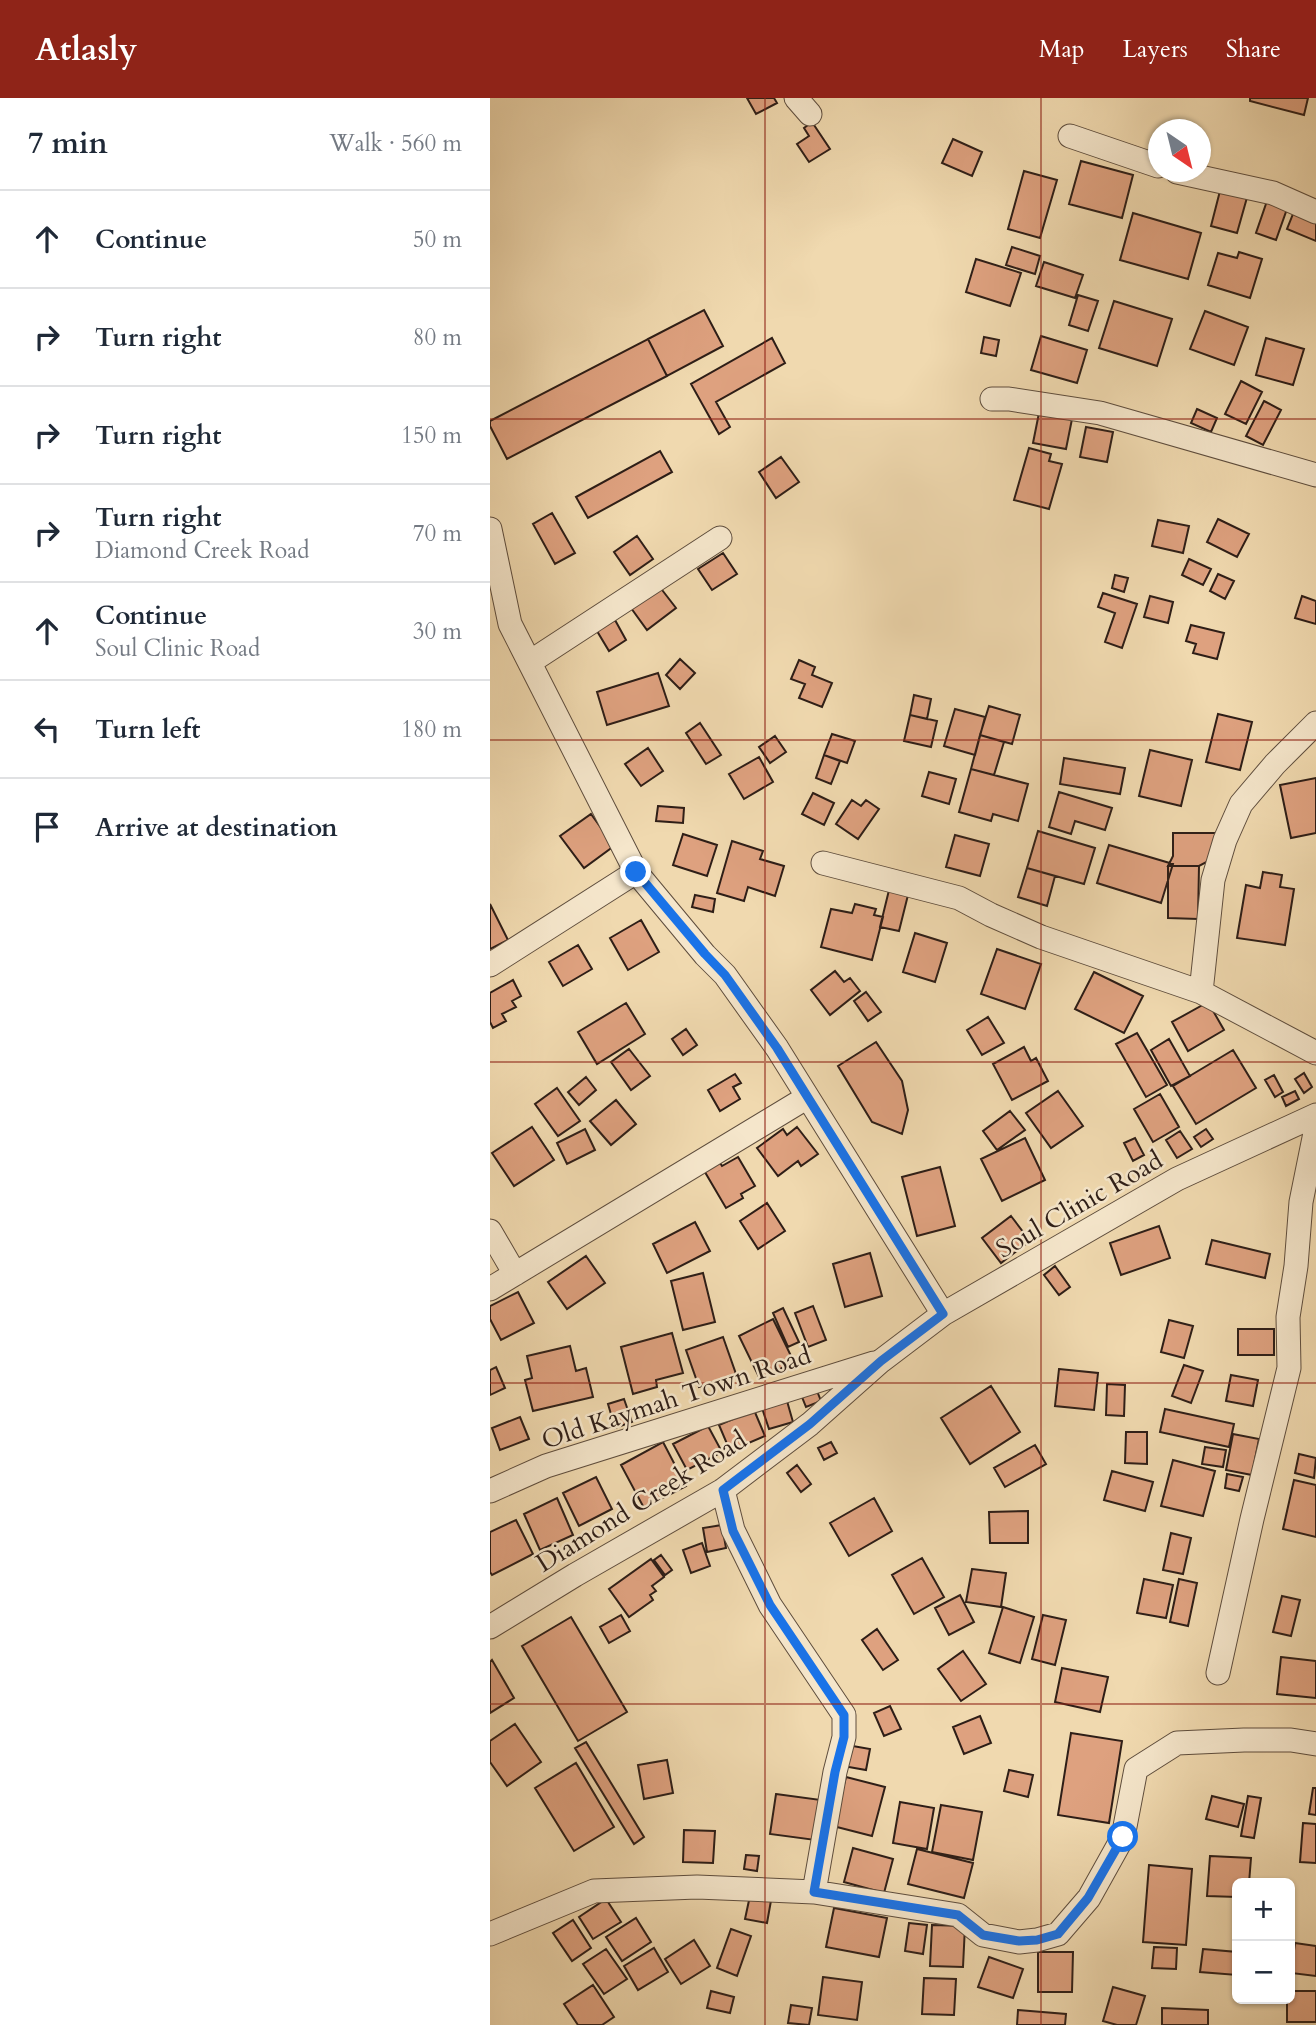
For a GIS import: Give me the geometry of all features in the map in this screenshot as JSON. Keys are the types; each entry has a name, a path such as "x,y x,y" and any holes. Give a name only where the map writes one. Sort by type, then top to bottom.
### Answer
{"street":[{"path":"1070,136 1148,163"},
{"path":"1211,180 1273,194 1316,212"},
{"path":"992,399 1009,399 1100,414 1316,475"},
{"path":"490,529 510,624 636,872 725,975 777,1048 943,1314"},
{"path":"530,662 720,538"},
{"path":"1201,992 1213,880 1225,840 1241,804 1275,764 1316,723"},
{"path":"823,863 959,898 1041,937 1201,992 1316,1053"},
{"path":"490,965 636,872"},
{"path":"490,1289 806,1098"},
{"name":"Soul Clinic Road","path":"881,1361 943,1314 1177,1179 1316,1115"},
{"path":"1218,1674 1289,1368 1288,1318 1296,1266 1301,1202 1316,1128"},
{"path":"490,1231 515,1274"},
{"name":"Diamond Creek Road","path":"490,1627 723,1490 810,1424 881,1361"},
{"name":"Old Kaymah Town Road","path":"490,1491 546,1466 881,1361"},
{"path":"723,1490 733,1531 770,1605 844,1715 844,1737 835,1772 814,1892"},
{"path":"490,1934 594,1891 697,1888 814,1892 958,1915 983,1935 1019,1941 1037,1940 1058,1934 1088,1898 1123,1837 1136,1769 1177,1743 1291,1740 1316,1744"}],"building":[{"path":"747,98 774,98 777,103 756,114"},
{"path":"1250,98 1308,98 1304,115 1250,101"},
{"path":"812,122 830,149 809,162 797,144 809,136 804,128"},
{"path":"953,139 982,152 972,176 942,163"},
{"path":"1081,161 1133,175 1122,218 1069,204"},
{"path":"1024,171 1057,180 1040,238 1008,229"},
{"path":"1221,187 1248,194 1237,233 1211,226"},
{"path":"1268,198 1288,206 1276,240 1256,233"},
{"path":"1295,209 1316,217 1316,241 1287,229"},
{"path":"1133,213 1201,233 1188,279 1120,260"},
{"path":"1012,247 1040,256 1035,274 1006,265"},
{"path":"1239,252 1262,259 1250,298 1208,285 1218,253 1237,258"},
{"path":"976,259 1021,273 1010,306 966,292"},
{"path":"1044,262 1083,275 1075,298 1036,286"},
{"path":"1078,295 1098,301 1088,331 1069,325"},
{"path":"1114,301 1172,319 1157,366 1099,348"},
{"path":"704,310 723,346 667,376 648,339"},
{"path":"1205,311 1248,327 1234,365 1190,349"},
{"path":"1041,336 1087,350 1077,383 1031,370"},
{"path":"984,337 999,340 996,356 981,353"},
{"path":"772,338 785,363 716,402 730,427 719,434 691,384"},
{"path":"1266,338 1304,349 1293,385 1256,375"},
{"path":"648,339 667,376 507,459 490,421"},
{"path":"1241,381 1262,392 1246,424 1225,414"},
{"path":"1264,401 1281,410 1263,445 1246,436"},
{"path":"1197,409 1217,418 1211,432 1191,423"},
{"path":"1039,413 1072,419 1066,449 1033,443"},
{"path":"1086,427 1113,432 1107,462 1080,457"},
{"path":"1029,448 1051,454 1049,461 1062,464 1049,509 1014,500"},
{"path":"660,451 672,472 588,518 576,497"},
{"path":"781,457 799,482 776,498 759,472"},
{"path":"552,513 575,553 555,564 533,524"},
{"path":"1218,519 1249,534 1237,557 1207,542"},
{"path":"1158,520 1189,526 1183,553 1152,546"},
{"path":"637,536 653,559 630,575 614,552"},
{"path":"723,553 737,574 712,590 698,569"},
{"path":"1189,559 1211,569 1203,585 1182,575"},
{"path":"1218,574 1234,581 1225,599 1210,591"},
{"path":"1115,575 1128,578 1124,592 1112,588"},
{"path":"659,586 676,608 647,630 631,608"},
{"path":"1103,593 1137,604 1122,648 1105,642 1115,613 1098,607"},
{"path":"1150,596 1173,602 1168,623 1144,617"},
{"path":"1302,596 1316,601 1316,624 1295,618"},
{"path":"615,620 626,640 609,651 597,631"},
{"path":"1191,625 1224,633 1217,659 1193,653 1196,644 1186,641"},
{"path":"680,659 695,673 680,689 666,675"},
{"path":"799,660 815,667 812,675 832,683 822,707 799,698 805,684 791,679"},
{"path":"658,673 669,706 607,725 597,692"},
{"path":"914,695 931,699 927,719 910,715"},
{"path":"989,706 1020,715 1012,744 980,735"},
{"path":"955,709 985,717 975,755 944,746"},
{"path":"1218,714 1252,722 1240,770 1206,762"},
{"path":"910,715 937,721 931,747 904,741"},
{"path":"700,723 721,755 706,764 686,733"},
{"path":"832,734 855,741 847,763 824,755"},
{"path":"980,735 1004,742 994,775 971,769"},
{"path":"775,736 786,752 770,763 759,747"},
{"path":"648,748 663,771 641,786 625,764"},
{"path":"1150,750 1192,760 1181,806 1139,796"},
{"path":"824,755 840,761 831,784 816,778"},
{"path":"759,757 773,782 744,799 729,774"},
{"path":"1064,758 1125,768 1120,794 1060,784"},
{"path":"971,769 1028,784 1018,821 993,814 991,821 959,812"},
{"path":"929,772 956,779 949,804 922,796"},
{"path":"1316,778 1316,833 1291,838 1280,785"},
{"path":"1059,792 1112,808 1105,830 1075,821 1071,834 1049,827"},
{"path":"813,793 834,803 824,825 802,814"},
{"path":"852,800 861,806 866,800 879,809 858,839 836,824"},
{"path":"658,806 684,808 683,823 656,821"},
{"path":"591,814 614,846 584,868 560,836"},
{"path":"1038,831 1095,848 1084,884 1027,868"},
{"path":"1173,833 1219,833 1218,856 1199,866 1168,866 1173,856"},
{"path":"683,834 717,845 707,876 673,865"},
{"path":"955,835 989,844 980,876 946,867"},
{"path":"732,841 763,851 760,859 784,866 775,896 748,887 744,901 717,893"},
{"path":"1109,845 1173,864 1161,903 1097,883"},
{"path":"1168,866 1199,866 1198,919 1168,918"},
{"path":"1027,868 1055,876 1047,906 1018,897"},
{"path":"1263,872 1282,875 1280,887 1294,889 1285,945 1237,938 1246,885 1260,888"},
{"path":"890,886 909,891 899,931 880,927"},
{"path":"695,895 715,899 713,912 692,907"},
{"path":"490,904 508,940 490,949"},
{"path":"855,904 876,909 874,915 883,917 872,960 821,947 831,909 852,913"},
{"path":"641,920 659,952 628,970 610,938"},
{"path":"915,933 947,943 935,982 903,972"},
{"path":"578,945 592,969 563,986 549,962"},
{"path":"997,949 1041,964 1025,1009 981,994"},
{"path":"835,971 844,982 850,978 860,991 830,1015 811,990"},
{"path":"1094,972 1143,996 1124,1033 1075,1009"},
{"path":"513,980 521,996 512,1001 516,1007 502,1014 506,1021 493,1028 490,1022 490,993"},
{"path":"866,992 881,1012 868,1021 854,1001"},
{"path":"1208,1002 1224,1030 1188,1051 1172,1022"},
{"path":"626,1003 645,1034 597,1064 578,1032"},
{"path":"988,1017 1004,1043 982,1055 967,1030"},
{"path":"686,1029 697,1045 683,1055 672,1039"},
{"path":"1137,1033 1167,1085 1146,1097 1116,1044"},
{"path":"1169,1039 1190,1076 1171,1086 1151,1050"},
{"path":"876,1042 902,1081 908,1110 902,1134 872,1122 838,1066"},
{"path":"1024,1047 1031,1061 1036,1058 1048,1081 1012,1100 993,1064"},
{"path":"629,1049 650,1076 631,1090 611,1062"},
{"path":"1233,1050 1256,1088 1196,1124 1173,1086"},
{"path":"1304,1073 1312,1087 1304,1093 1295,1079"},
{"path":"735,1074 741,1083 733,1087 740,1099 720,1111 708,1090"},
{"path":"1274,1075 1283,1092 1275,1097 1265,1080"},
{"path":"586,1077 596,1090 579,1105 568,1092"},
{"path":"557,1088 580,1121 558,1136 535,1104"},
{"path":"1058,1091 1083,1126 1051,1148 1026,1113"},
{"path":"1295,1091 1299,1099 1286,1106 1282,1097"},
{"path":"1160,1094 1179,1127 1153,1142 1134,1109"},
{"path":"616,1100 636,1124 611,1145 590,1121"},
{"path":"1010,1111 1025,1130 997,1150 983,1131"},
{"path":"532,1127 554,1160 514,1186 492,1153"},
{"path":"797,1127 818,1154 801,1166 798,1161 778,1176 757,1148 783,1129 787,1135"},
{"path":"585,1129 595,1150 567,1164 557,1143"},
{"path":"1206,1129 1213,1139 1201,1147 1194,1137"},
{"path":"1180,1131 1192,1149 1177,1158 1166,1140"},
{"path":"1025,1138 1045,1180 1002,1201 981,1159"},
{"path":"1135,1138 1144,1155 1133,1161 1124,1143"},
{"path":"738,1157 755,1186 741,1194 743,1198 726,1208 702,1167 717,1158 722,1166"},
{"path":"940,1167 955,1226 917,1236 902,1177"},
{"path":"767,1203 785,1231 758,1249 740,1221"},
{"path":"1011,1216 1030,1241 1001,1263 982,1238"},
{"path":"695,1222 710,1251 667,1273 653,1244"},
{"path":"1159,1226 1170,1258 1121,1275 1110,1243"},
{"path":"1212,1240 1270,1254 1265,1278 1206,1264"},
{"path":"870,1253 882,1296 845,1307 833,1264"},
{"path":"586,1256 605,1283 567,1309 548,1282"},
{"path":"1055,1266 1070,1287 1059,1295 1044,1275"},
{"path":"703,1273 715,1322 683,1330 671,1281"},
{"path":"518,1292 534,1323 501,1340 490,1319 490,1306"},
{"path":"813,1306 826,1340 808,1347 795,1313"},
{"path":"783,1308 799,1342 788,1347 773,1313"},
{"path":"773,1319 794,1362 760,1379 739,1336"},
{"path":"1169,1320 1193,1326 1184,1358 1161,1352"},
{"path":"1238,1329 1274,1329 1274,1355 1238,1355"},
{"path":"672,1333 683,1373 656,1380 657,1387 633,1394 621,1347"},
{"path":"723,1337 736,1374 699,1387 686,1350"},
{"path":"570,1346 576,1371 586,1368 593,1397 533,1411 525,1380 532,1378 527,1356"},
{"path":"1184,1365 1203,1371 1191,1403 1172,1396"},
{"path":"496,1367 505,1388 490,1395 490,1370"},
{"path":"1059,1369 1098,1373 1094,1410 1055,1406"},
{"path":"1231,1375 1258,1380 1253,1406 1226,1401"},
{"path":"1107,1384 1125,1385 1124,1416 1106,1415"},
{"path":"991,1386 1020,1432 970,1464 941,1418"},
{"path":"817,1391 821,1401 806,1407 802,1397"},
{"path":"624,1399 632,1422 615,1428 608,1404"},
{"path":"787,1401 793,1422 769,1429 762,1408"},
{"path":"1165,1409 1234,1424 1229,1447 1160,1432"},
{"path":"754,1410 765,1436 730,1451 719,1425"},
{"path":"520,1417 529,1439 500,1450 492,1428"},
{"path":"708,1426 722,1452 687,1470 673,1444"},
{"path":"1126,1432 1147,1432 1147,1464 1125,1463"},
{"path":"1233,1434 1259,1439 1252,1475 1226,1470"},
{"path":"663,1442 686,1486 644,1508 621,1465"},
{"path":"831,1442 837,1453 824,1460 818,1448"},
{"path":"1035,1445 1046,1464 1005,1487 994,1468"},
{"path":"1205,1447 1226,1450 1223,1467 1202,1464"},
{"path":"1299,1454 1316,1458 1314,1478 1295,1473"},
{"path":"1173,1460 1215,1471 1203,1516 1161,1506"},
{"path":"797,1465 811,1484 801,1492 787,1473"},
{"path":"1112,1471 1153,1482 1145,1511 1104,1500"},
{"path":"1227,1474 1243,1477 1239,1491 1225,1488"},
{"path":"596,1477 612,1509 579,1526 563,1493"},
{"path":"1294,1480 1316,1485 1316,1537 1283,1529"},
{"path":"557,1498 573,1535 540,1550 524,1514"},
{"path":"874,1498 892,1531 849,1556 830,1523"},
{"path":"1028,1511 1028,1543 990,1543 989,1512"},
{"path":"516,1520 533,1554 492,1575 490,1532"},
{"path":"722,1525 726,1548 707,1552 703,1528"},
{"path":"1171,1533 1191,1538 1183,1574 1163,1570"},
{"path":"702,1543 710,1566 691,1573 683,1550"},
{"path":"661,1555 672,1570 665,1575 654,1560"},
{"path":"922,1558 944,1597 914,1614 892,1575"},
{"path":"651,1559 664,1577 652,1586 656,1591 650,1595 653,1600 629,1617 609,1589"},
{"path":"972,1569 1006,1573 1001,1607 966,1602"},
{"path":"1144,1579 1173,1585 1166,1618 1137,1613"},
{"path":"1179,1579 1197,1583 1188,1626 1170,1622"},
{"path":"960,1595 974,1622 949,1635 935,1608"},
{"path":"1282,1596 1300,1600 1291,1636 1273,1632"},
{"path":"1003,1607 1034,1617 1020,1663 989,1653"},
{"path":"621,1615 630,1631 609,1643 600,1627"},
{"path":"1043,1615 1066,1620 1055,1665 1032,1659"},
{"path":"571,1617 627,1712 578,1741 522,1646"},
{"path":"877,1629 898,1660 883,1670 862,1640"},
{"path":"963,1651 986,1684 961,1701 938,1669"},
{"path":"1281,1657 1316,1661 1316,1698 1277,1694"},
{"path":"492,1660 514,1698 490,1713 490,1662"},
{"path":"1062,1668 1108,1677 1100,1712 1055,1702"},
{"path":"890,1706 901,1729 884,1736 874,1713"},
{"path":"980,1716 991,1743 964,1754 953,1727"},
{"path":"515,1724 541,1762 507,1786 490,1762 490,1741"},
{"path":"1071,1733 1122,1741 1109,1823 1058,1815"},
{"path":"586,1742 644,1837 634,1844 575,1748"},
{"path":"847,1745 870,1749 866,1770 843,1766"},
{"path":"667,1760 673,1793 644,1799 638,1765"},
{"path":"576,1763 614,1827 574,1851 535,1788"},
{"path":"1009,1770 1033,1775 1028,1797 1004,1791"},
{"path":"846,1777 885,1787 872,1836 833,1826"},
{"path":"1313,1788 1316,1788 1316,1815 1309,1814"},
{"path":"776,1794 821,1800 815,1840 770,1834"},
{"path":"1212,1796 1244,1804 1238,1827 1206,1819"},
{"path":"1248,1796 1261,1798 1254,1838 1241,1836"},
{"path":"900,1802 934,1808 927,1849 893,1843"},
{"path":"941,1805 982,1812 973,1860 932,1852"},
{"path":"1303,1823 1316,1824 1316,1863 1300,1862"},
{"path":"684,1830 715,1831 713,1863 683,1862"},
{"path":"853,1848 893,1859 884,1893 844,1882"},
{"path":"917,1849 973,1863 964,1898 908,1884"},
{"path":"746,1855 759,1856 757,1871 744,1869"},
{"path":"1210,1856 1251,1858 1249,1878 1232,1878 1232,1897 1207,1896"},
{"path":"1149,1865 1192,1869 1186,1945 1143,1942"},
{"path":"751,1891 772,1895 767,1923 745,1919"},
{"path":"606,1899 621,1922 593,1939 579,1917"},
{"path":"834,1908 887,1918 879,1957 826,1947"},
{"path":"636,1918 651,1942 622,1961 606,1937"},
{"path":"573,1920 591,1948 572,1961 553,1933"},
{"path":"909,1923 927,1925 923,1954 905,1951"},
{"path":"932,1925 965,1926 963,1967 930,1966"},
{"path":"731,1929 751,1936 737,1976 717,1968"},
{"path":"694,1940 710,1966 681,1984 665,1959"},
{"path":"1295,1943 1316,1946 1316,1976 1295,1973"},
{"path":"1154,1947 1177,1948 1176,1969 1152,1968"},
{"path":"654,1948 668,1972 638,1990 624,1966"},
{"path":"606,1949 627,1979 604,1994 583,1964"},
{"path":"1203,1949 1232,1952 1232,1975 1200,1972"},
{"path":"1038,1952 1073,1952 1072,1992 1038,1992"},
{"path":"989,1957 1023,1969 1013,1998 978,1987"},
{"path":"823,1977 862,1982 857,2020 818,2015"},
{"path":"924,1978 956,1979 954,2015 922,2014"},
{"path":"593,1985 614,2017 602,2025 578,2025 564,2004"},
{"path":"1113,1987 1145,1996 1136,2025 1117,2025 1103,2021"},
{"path":"711,1991 734,1997 730,2013 707,2008"},
{"path":"1295,1991 1316,1991 1316,2022 1287,2022 1287,2004 1295,2004"},
{"path":"791,2005 812,2008 809,2025 788,2023"},
{"path":"1162,2008 1208,2010 1208,2025 1162,2025"},
{"path":"1018,2010 1066,2014 1065,2025 1017,2025"}],"route":[{"path":"636,872 725,975 777,1048 943,1314 881,1361 810,1424 723,1490 733,1531 770,1605 844,1715 844,1737 835,1772 814,1892 958,1915 983,1935 1019,1941 1037,1940 1058,1934 1088,1898 1123,1837"}]}
